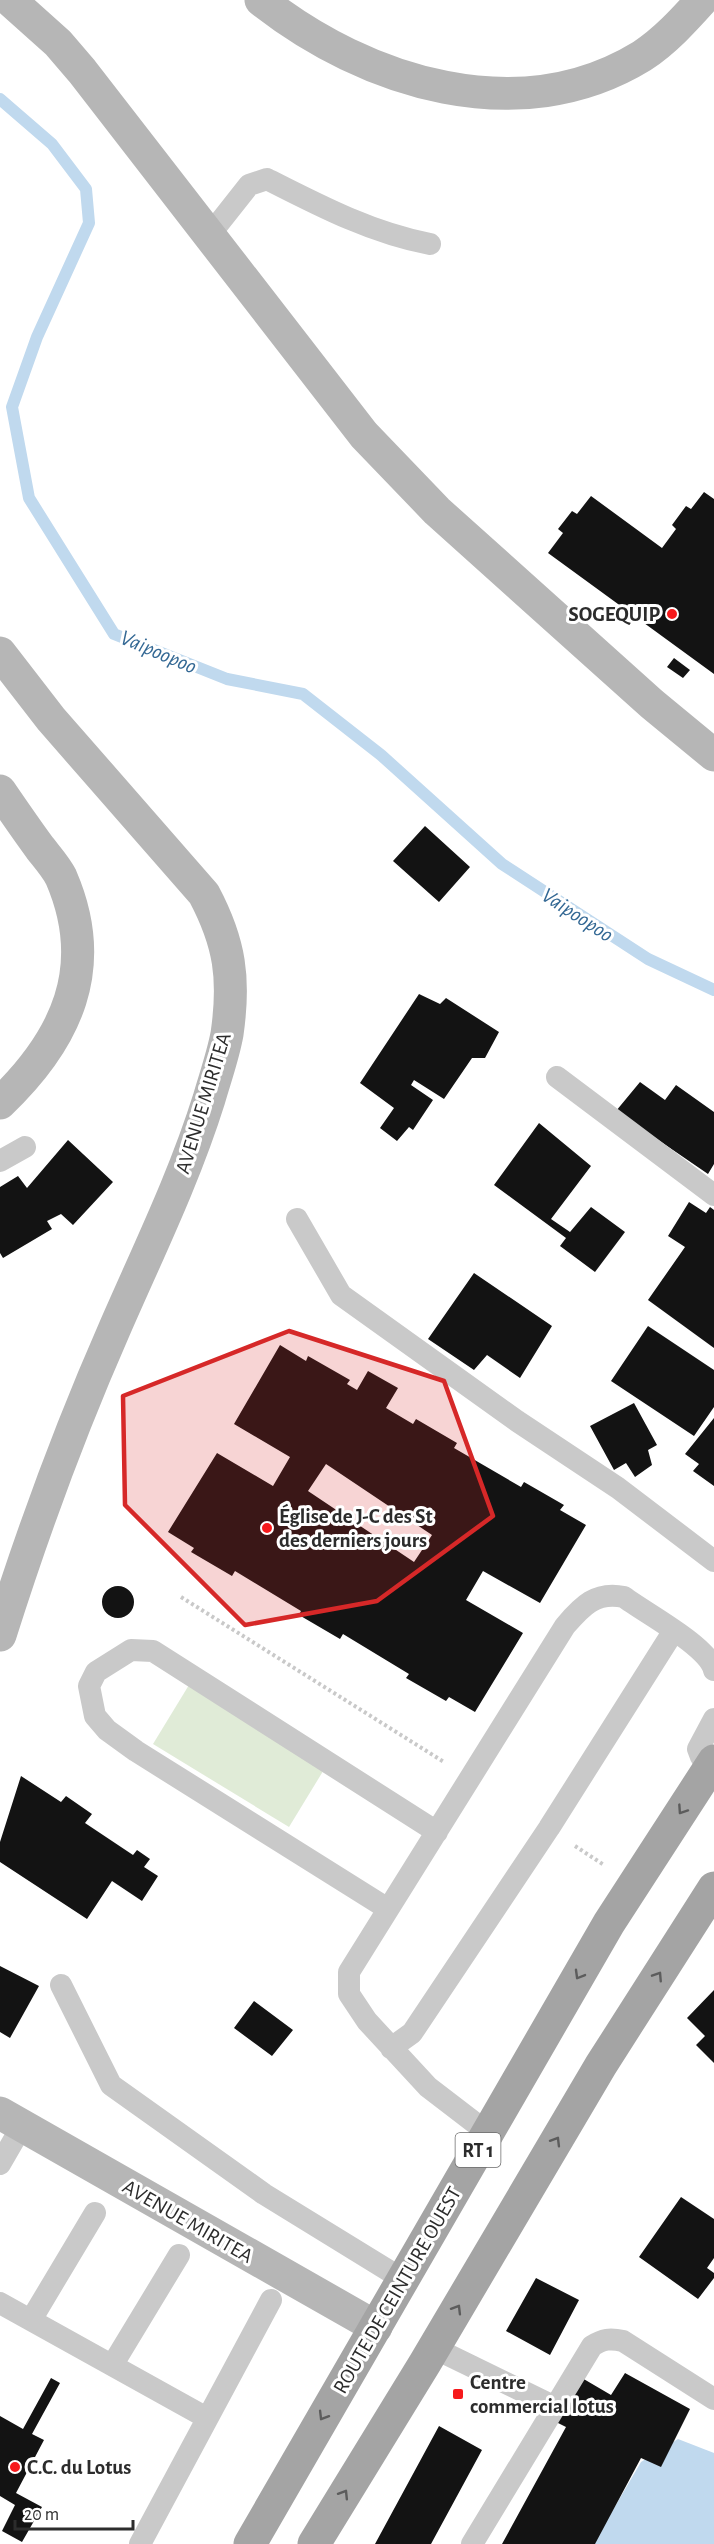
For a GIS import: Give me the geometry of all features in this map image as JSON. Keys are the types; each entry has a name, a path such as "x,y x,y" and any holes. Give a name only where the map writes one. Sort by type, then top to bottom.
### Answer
{"main road":[{"path":"10,0 58,43 82,71 321,383 399,473 437,511 635,689 714,755"},
{"path":"261,0 305,31 366,65 432,85 494,93 526,93 574,86 616,70 644,55 677,28 702,0"},
{"name":"AVENUE MIRITEA","path":"0,653 51,719 204,894 221,925 230,960 230,995 226,1035 194,1149 69,1434 39,1513 0,1635"},
{"path":"0,791 60,876 79,935 79,963 74,991 62,1022 30,1069 0,1103"},
{"name":"ROUTE DE CEINTURE OUEST","path":"249,2544 633,1882 713,1763"},
{"path":"314,2544 434,2348 601,2066 714,1888"},
{"name":"AVENUE MIRITEA","path":"11,2120 376,2327"}],"lane":[{"path":"208,237 249,185 267,179 321,207 393,237 430,244"},
{"path":"557,1077 714,1195"},
{"path":"0,1161 25,1147"},
{"path":"297,1219 341,1295 618,1488 714,1560"},
{"path":"488,2133 428,2087 367,2021 349,1994 349,1972 565,1626 581,1606 598,1596 612,1594 624,1597 712,1661 714,1670"},
{"path":"391,2048 412,2033 549,1828 673,1632"},
{"path":"388,1909 136,1751 107,1730 95,1716 90,1700 89,1686 96,1672 131,1650 153,1650 437,1832"},
{"path":"713,1763 701,1757 698,1749 714,1719"},
{"path":"61,1985 111,2085 264,2194 404,2280"},
{"path":"0,2164 11,2120"},
{"path":"32,2320 95,2213"},
{"path":"112,2364 179,2255"},
{"path":"140,2544 271,2300"},
{"path":"0,2303 207,2418"},
{"path":"472,2544 592,2346 601,2340 612,2338 623,2341 714,2399"},
{"path":"434,2348 555,2407"}],"path":[{"path":"181,1597 470,1778"},
{"path":"549,1828 633,1882"}],"highlighted area":[{"path":"289,1331 444,1381 493,1516 377,1601 245,1625 125,1505 123,1396"}],"green space":[{"path":"192,1680 328,1763 289,1827 153,1744"}],"water":[{"path":"678,2439 714,2453 714,2544 593,2544 641,2462"}],"building":[{"name":"SOGEQUIP","path":"704,492 714,499 714,674 548,553 563,533 558,529 572,511 577,514 591,496 662,548 676,529 672,525 686,506 691,509"},
{"path":"674,658 690,670 683,678 667,667"},
{"path":"425,826 470,867 439,902 393,861"},
{"path":"419,994 440,1004 446,998 499,1032 485,1058 472,1058 444,1099 414,1080 411,1085 433,1100 413,1130 409,1127 397,1141 380,1128 394,1108 360,1083"},
{"path":"640,1082 665,1100 676,1085 714,1112 714,1164 708,1174 616,1111"},
{"path":"539,1123 591,1166 551,1219 570,1232 591,1207 625,1232 595,1272 560,1246 566,1238 494,1185"},
{"path":"68,1140 113,1182 73,1225 61,1214 47,1221 52,1229 3,1258 0,1253 0,1187 18,1176 27,1188"},
{"path":"689,1202 706,1213 710,1207 714,1210 714,1348 648,1300 685,1247 668,1236"},
{"path":"474,1273 552,1326 520,1378 487,1355 474,1370 428,1339"},
{"path":"648,1326 714,1370 714,1407 694,1436 611,1381"},
{"name":"Église de J-C des St des derniers jours","path":"280,1345 306,1361 308,1356 350,1380 347,1384 357,1390 368,1371 398,1388 386,1408 413,1424 416,1419 457,1443 454,1448 521,1487 524,1482 564,1505 560,1510 586,1525 540,1603 483,1571 466,1600 523,1633 475,1712 449,1697 446,1701 406,1678 409,1674 343,1634 340,1639 299,1615 301,1611 235,1571 232,1576 191,1552 194,1548 168,1532 217,1453 273,1486 290,1457 234,1424","holes":["326,1464 432,1535 414,1562 308,1491"]},
{"path":"634,1403 657,1445 648,1450 652,1465 635,1477 626,1463 614,1470 590,1426"},
{"path":"714,1418 714,1486 693,1471 699,1464 685,1454"},
{"path":"118,1586 129,1591 134,1602 129,1613 118,1618 107,1613 102,1602 107,1591"},
{"path":"21,1776 61,1802 66,1796 92,1814 85,1823 133,1855 137,1850 150,1859 144,1867 158,1876 142,1901 112,1881 87,1919 0,1862 0,1842"},
{"path":"0,1966 39,1986 10,2038 0,2032"},
{"path":"714,1990 714,2063 696,2045 705,2036 687,2018"},
{"path":"254,2001 293,2030 272,2056 234,2028"},
{"path":"681,2197 714,2219 714,2258 707,2268 714,2273 714,2278 698,2299 639,2257"},
{"path":"536,2278 579,2300 550,2355 506,2331"},
{"path":"625,2373 690,2409 661,2467 641,2458 595,2544 502,2544 566,2427 556,2422 582,2378 611,2395"},
{"name":"C.C. du Lotus","path":"51,2378 60,2383 32,2434 44,2440 16,2493 42,2507 22,2542 2,2531 15,2505 0,2496 0,2416 23,2429"},
{"path":"439,2426 482,2450 431,2544 375,2544"}],"waterway":[{"name":"Vaipoopoo","path":"0,99 52,144 86,189 89,223 37,337 12,407 29,498 114,634 227,679 303,694 381,755 502,864 648,959 714,990"}],"place":[{"name":"SOGEQUIP","path":"672,614"},
{"name":"Église de J-C des St des derniers jours","path":"267,1528"},
{"name":"Centre commercial lotus","path":"458,2394"},
{"name":"C.C. du Lotus","path":"15,2467"}]}
